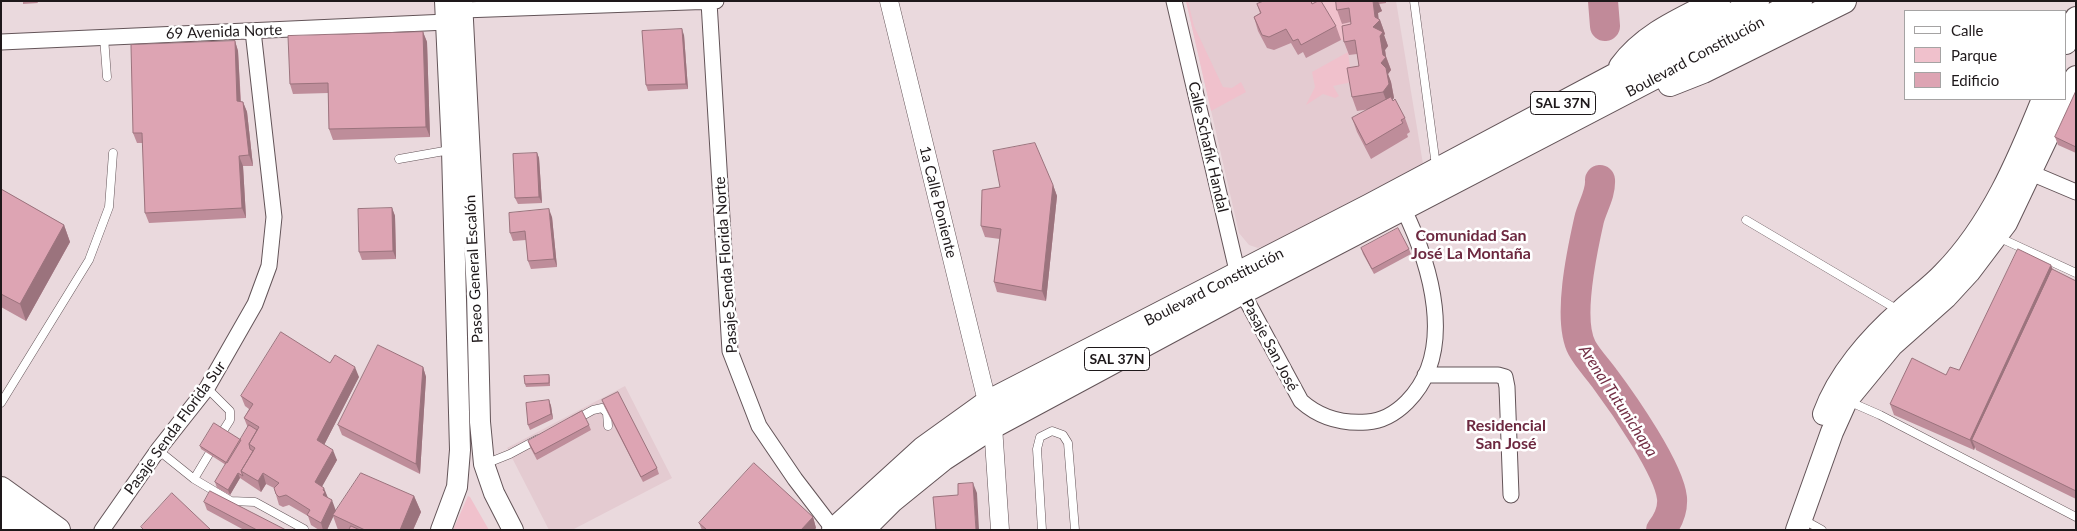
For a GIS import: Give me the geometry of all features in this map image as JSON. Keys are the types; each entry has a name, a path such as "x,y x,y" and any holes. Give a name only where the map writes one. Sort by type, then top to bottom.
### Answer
{"highway":[{"name":"Boulevard Constitución","path":"1616,75 1629,56 1647,40 1672,24 1718,1"},
{"name":"Boulevard Constitución","path":"862,530 891,501 944,458 993,426 1437,171 1616,75 1694,38 1758,1"},
{"name":"Boulevard Constitución","path":"834,530 923,449 988,403 1403,208 1800,1"},
{"name":"Boulevard Constitución","path":"1616,98 1650,92 1703,71 1844,1"},
{"path":"1,488 58,530"},
{"path":"1,514 24,530"}],"main road":[{"name":"Paseo General Escalón","path":"441,530 457,488 459,469 452,150 447,22 457,4"},
{"name":"Paseo General Escalón","path":"457,4 476,293 480,422 484,464 494,493 513,530"},
{"path":"2067,40 2076,18"},
{"path":"2067,96 2076,77"},
{"path":"1782,530 1827,405 1840,382 1876,336 1900,311 1944,273 1986,220 2019,158 2043,100"},
{"path":"1799,524 1832,432 1846,401 1892,345 1946,296 1969,272 2006,223 2065,100"}],"street":[{"path":"457,4 716,1"},
{"name":"1a Calle Poniente","path":"889,1 993,426"},
{"name":"Calle Schafik Handal","path":"1174,1 1240,283"},
{"name":"Pasaje Senda Florida Norte","path":"709,2 730,351 758,426 834,530"},
{"name":"69 Avenida Norte","path":"1,42 447,22"},
{"name":"Pasaje Senda Florida Sur","path":"102,530 158,450 207,388 255,304 269,266 274,217 253,31"},
{"path":"2031,173 2076,192"},
{"name":"Pasaje San José","path":"1240,283 1300,401 1308,408 1333,421 1347,423 1383,419 1403,406 1411,398 1425,375 1430,362 1435,330 1433,294 1428,266 1419,240 1403,208"},
{"path":"1425,375 1498,375 1505,378 1507,387 1511,495"},
{"path":"993,426 1000,530"}],"lane":[{"path":"1414,1 1437,171"},
{"path":"104,37 107,77"},
{"path":"398,159 452,150"},
{"path":"1,403 89,260 109,207 113,153"},
{"path":"1746,220 1900,311"},
{"path":"1996,236 2076,273"},
{"path":"207,388 230,411 230,420 223,431"},
{"path":"1846,401 1880,415 2076,517"},
{"path":"568,423 593,410 602,408 607,413 608,426"},
{"path":"1042,530 1037,449 1040,437 1052,431 1063,435 1068,443 1075,530"},
{"path":"484,464 510,454 543,436"},
{"path":"158,450 194,479 231,501 255,502 304,529"},
{"path":"194,479 209,454"},
{"path":"1799,524 1822,530"}],"shaded area":[{"path":"1186,1 1396,1 1423,164 1267,245 1258,248 1249,245 1239,233"},
{"path":"625,386 672,478 572,530 549,530 507,448"}],"green space":[{"path":"1186,1 1188,1 1194,26 1223,87 1232,88 1241,82 1246,92 1211,111"},
{"path":"1309,1 1339,1 1342,24 1354,22 1347,40 1341,40 1326,14 1317,18"},
{"path":"1348,52 1352,82 1333,86 1339,96 1335,98 1323,94 1306,105 1315,87 1312,72"},
{"path":"468,496 470,497 489,530 453,530"}],"building":[{"path":"1264,1 1311,1 1312,4 1321,1 1336,26 1301,45 1298,39 1293,41 1286,29 1269,37 1262,35 1254,17 1261,13 1257,4"},
{"path":"1336,1 1373,1 1375,17 1380,20 1373,27 1383,32 1380,36 1383,55 1386,57 1381,63 1386,68 1389,84 1383,92 1352,97 1347,68 1359,66 1355,40 1344,42 1342,26 1351,24 1349,8 1337,10"},
{"path":"682,29 686,84 646,85 642,31"},
{"path":"423,32 426,127 329,129 328,83 290,84 288,36"},
{"path":"235,41 237,101 243,102 249,155 239,156 242,208 145,213 142,133 133,133 131,45"},
{"path":"2076,91 2076,147 2055,137"},
{"path":"1391,97 1393,101 1395,99 1405,118 1401,120 1403,123 1366,145 1352,118"},
{"path":"1035,143 1053,185 1042,291 994,282 1001,229 981,226 982,190 1000,187 993,151"},
{"path":"537,153 539,197 515,198 513,154"},
{"path":"1,189 64,225 20,304 1,294"},
{"path":"392,208 393,251 359,252 358,209"},
{"path":"549,209 554,259 528,261 525,231 510,233 509,213"},
{"path":"1398,228 1409,249 1372,269 1361,248"},
{"path":"2018,249 2051,265 1970,440 1890,404 1912,358 1946,375 1950,367 1959,370"},
{"path":"2052,269 2076,281 2076,491 1972,440"},
{"path":"281,332 330,363 335,355 355,367 317,440 333,450 315,482 324,488 325,492 323,495 332,500 321,523 307,515 310,510 286,495 279,497 274,488 279,483 263,473 258,481 241,471 255,448 249,444 259,427 244,418 253,404 241,396"},
{"path":"378,345 423,367 416,464 338,425"},
{"path":"549,375 549,383 525,384 524,376"},
{"path":"618,392 657,468 641,477 602,400"},
{"path":"549,400 551,414 528,425 526,403"},
{"path":"582,411 589,425 535,454 528,441"},
{"path":"214,423 241,440 227,463 200,446"},
{"path":"249,425 257,430 249,444 250,449 253,451 241,471 243,476 238,473 228,490 215,482"},
{"path":"754,463 813,517 801,530 707,530 699,523"},
{"path":"361,473 414,496 400,530 365,530 333,515"},
{"path":"973,483 976,530 936,530 933,497 958,495 958,484"},
{"path":"210,491 286,530 257,530 204,502"},
{"path":"172,493 211,530 144,530 141,527"},
{"path":"351,526 360,530 349,530"}],"waterway":[{"name":"Arenal Tutunichapa","path":"1603,1 1605,26"},
{"name":"Arenal Tutunichapa","path":"1600,180 1598,195 1589,220 1577,285 1576,321 1578,336 1584,352 1633,420 1663,471 1669,486 1672,507 1670,515 1661,530"}],"district":[{"name":"Comunidad San José La Montaña","path":"1471,245"},
{"name":"Residencial San José","path":"1506,435"}]}
